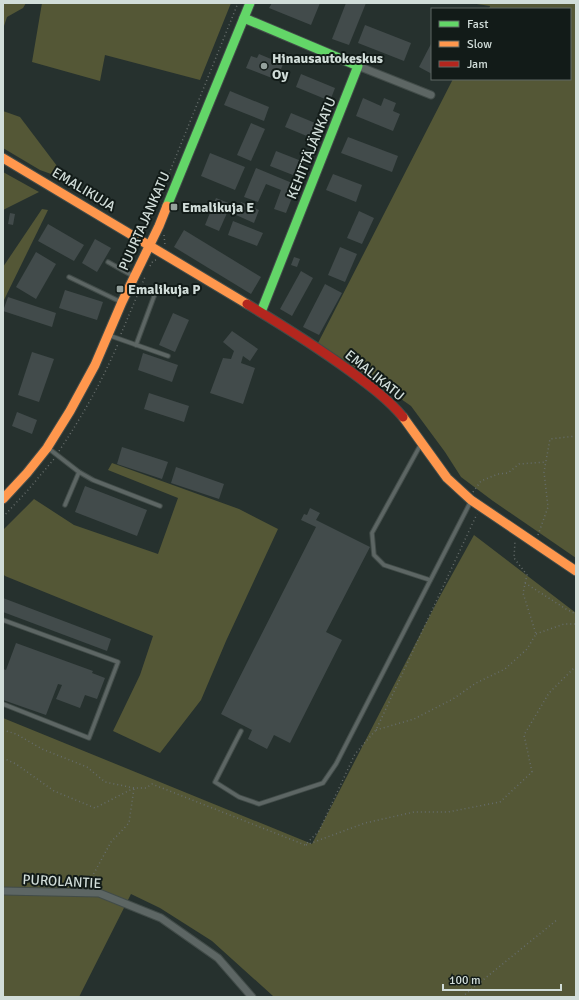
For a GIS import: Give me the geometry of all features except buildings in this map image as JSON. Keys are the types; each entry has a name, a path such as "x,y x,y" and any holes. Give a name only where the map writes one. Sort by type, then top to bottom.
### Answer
{"street":[{"name":"PUURTAJANKATU","path":"3,499 47,448 79,396 95,365 134,276 146,242 250,3"},
{"path":"244,18 431,95"},
{"name":"KEHITTÄJÄNKATU","path":"260,312 358,66"},
{"name":"EMALIKUJA","path":"3,158 146,242"},
{"name":"EMALIKATU","path":"146,242 336,360 392,404 422,441 447,478 470,499 576,571"},
{"name":"PUROLANTIE","path":"3,891 99,892 161,918 218,958 252,997"}],"lane":[{"path":"108,262 134,276"},
{"path":"69,277 122,302"},
{"path":"136,345 156,291"},
{"path":"108,335 168,356"},
{"path":"422,441 372,533 374,555 384,565 430,580"},
{"path":"47,448 79,472 93,480 160,506"},
{"path":"65,505 79,472"},
{"path":"241,731 215,782 239,797 259,804 323,783 336,764 470,499"},
{"path":"3,620 118,662 89,738 3,704"}],"path":[{"path":"146,242 238,3"},
{"path":"158,260 162,262"},
{"path":"535,542 548,508 544,472 550,439 576,436"},
{"path":"470,499 481,481 498,474 508,473 519,464 546,462"},
{"path":"305,845 319,831 355,754 376,730 480,506"},
{"path":"515,538 514,558 527,575 523,593 536,634"},
{"path":"525,583 576,614"},
{"path":"376,730 414,719 453,699 476,683 505,669 527,649 536,634 564,624 576,624"},
{"path":"3,730 16,734 42,749 87,767 106,782 134,788 146,788 152,784 305,845 365,823 414,812 448,812 500,802 532,772 524,735 549,693 576,666"},
{"path":"3,758 16,764 54,792 95,808 134,788"},
{"path":"99,892 94,874 111,842 129,823 134,788"},
{"path":"462,997 558,919"}],"green space":[{"path":"3,3 26,3 23,8 7,17 3,29"},
{"path":"42,3 231,3 200,80 105,55 100,81 32,62"},
{"path":"470,3 576,3 576,558 461,477 445,452 411,406 318,343 452,80 571,80 571,8 489,8 490,6"},
{"path":"3,111 20,117 57,166 51,174 40,170 3,148"},
{"path":"3,172 39,192 3,210"},
{"path":"42,209 48,210 3,302 3,267"},
{"path":"112,463 239,509 278,529 226,641 201,700 160,753 113,731 140,675 153,636 3,574 3,530 34,499 74,525 158,554 178,498 108,470"},
{"path":"474,535 576,613 576,997 272,997 273,996 212,941 160,908 131,894 79,997 3,997 3,718 312,844 439,598"}],"traffic: fast":[{"path":"167,206 250,3"},
{"path":"244,18 358,66 261,312"}],"traffic: slow":[{"path":"3,158 247,304"},
{"path":"3,499 47,448 70,411 95,365 122,302 159,226 167,206"},
{"path":"403,417 447,478 471,500 576,571"}],"traffic: jam":[{"path":"247,304 299,336 350,371 385,398 403,417"}],"place":[{"name":"Hinausautokeskus Oy","path":"264,66"},
{"name":"Emalikuja E","path":"174,207"},
{"name":"Emalikuja P","path":"120,289"}]}
